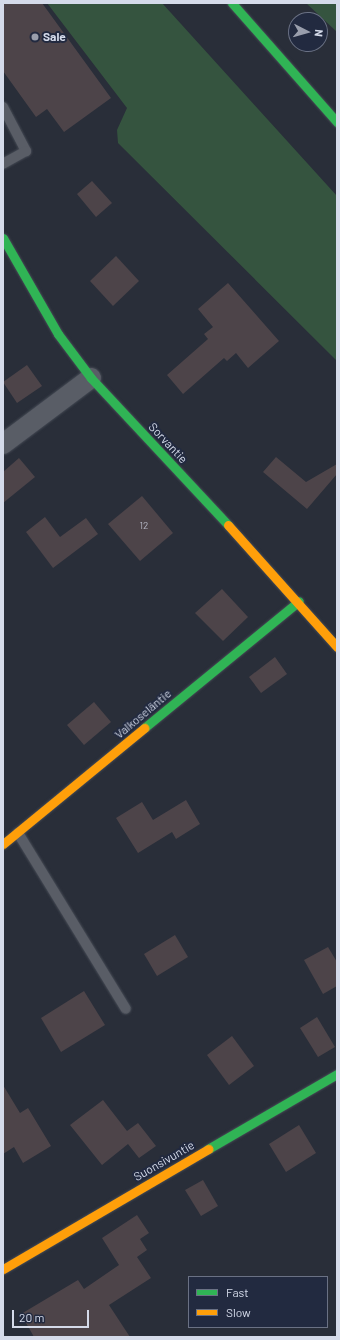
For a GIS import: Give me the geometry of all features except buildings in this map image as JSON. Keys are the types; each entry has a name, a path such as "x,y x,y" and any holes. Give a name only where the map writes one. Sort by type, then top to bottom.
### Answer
{"main road":[{"path":"232,3 337,122"},
{"name":"Sorvantie","path":"3,238 58,334 91,378 298,601 337,647"},
{"name":"Valkoseläntie","path":"3,844 298,601"},
{"name":"Suonsivuntie","path":"3,1269 337,1074"}],"street":[{"path":"3,444 91,378"}],"lane":[{"path":"3,107 26,152 3,164"},
{"path":"18,833 126,1009"}],"green space":[{"path":"47,3 162,3 337,196 337,361 118,143 117,130 127,108"},
{"path":"306,3 337,3 337,32 328,24 328,12 316,12"}],"traffic: fast":[{"path":"232,3 337,122"},
{"path":"3,238 58,334 91,378 228,525"},
{"path":"144,728 299,601"},
{"path":"208,1149 337,1074"}],"traffic: slow":[{"path":"228,525 337,647"},
{"path":"3,844 144,728"},
{"path":"3,1269 208,1149"}],"place":[{"name":"Sale","path":"35,37"}]}
